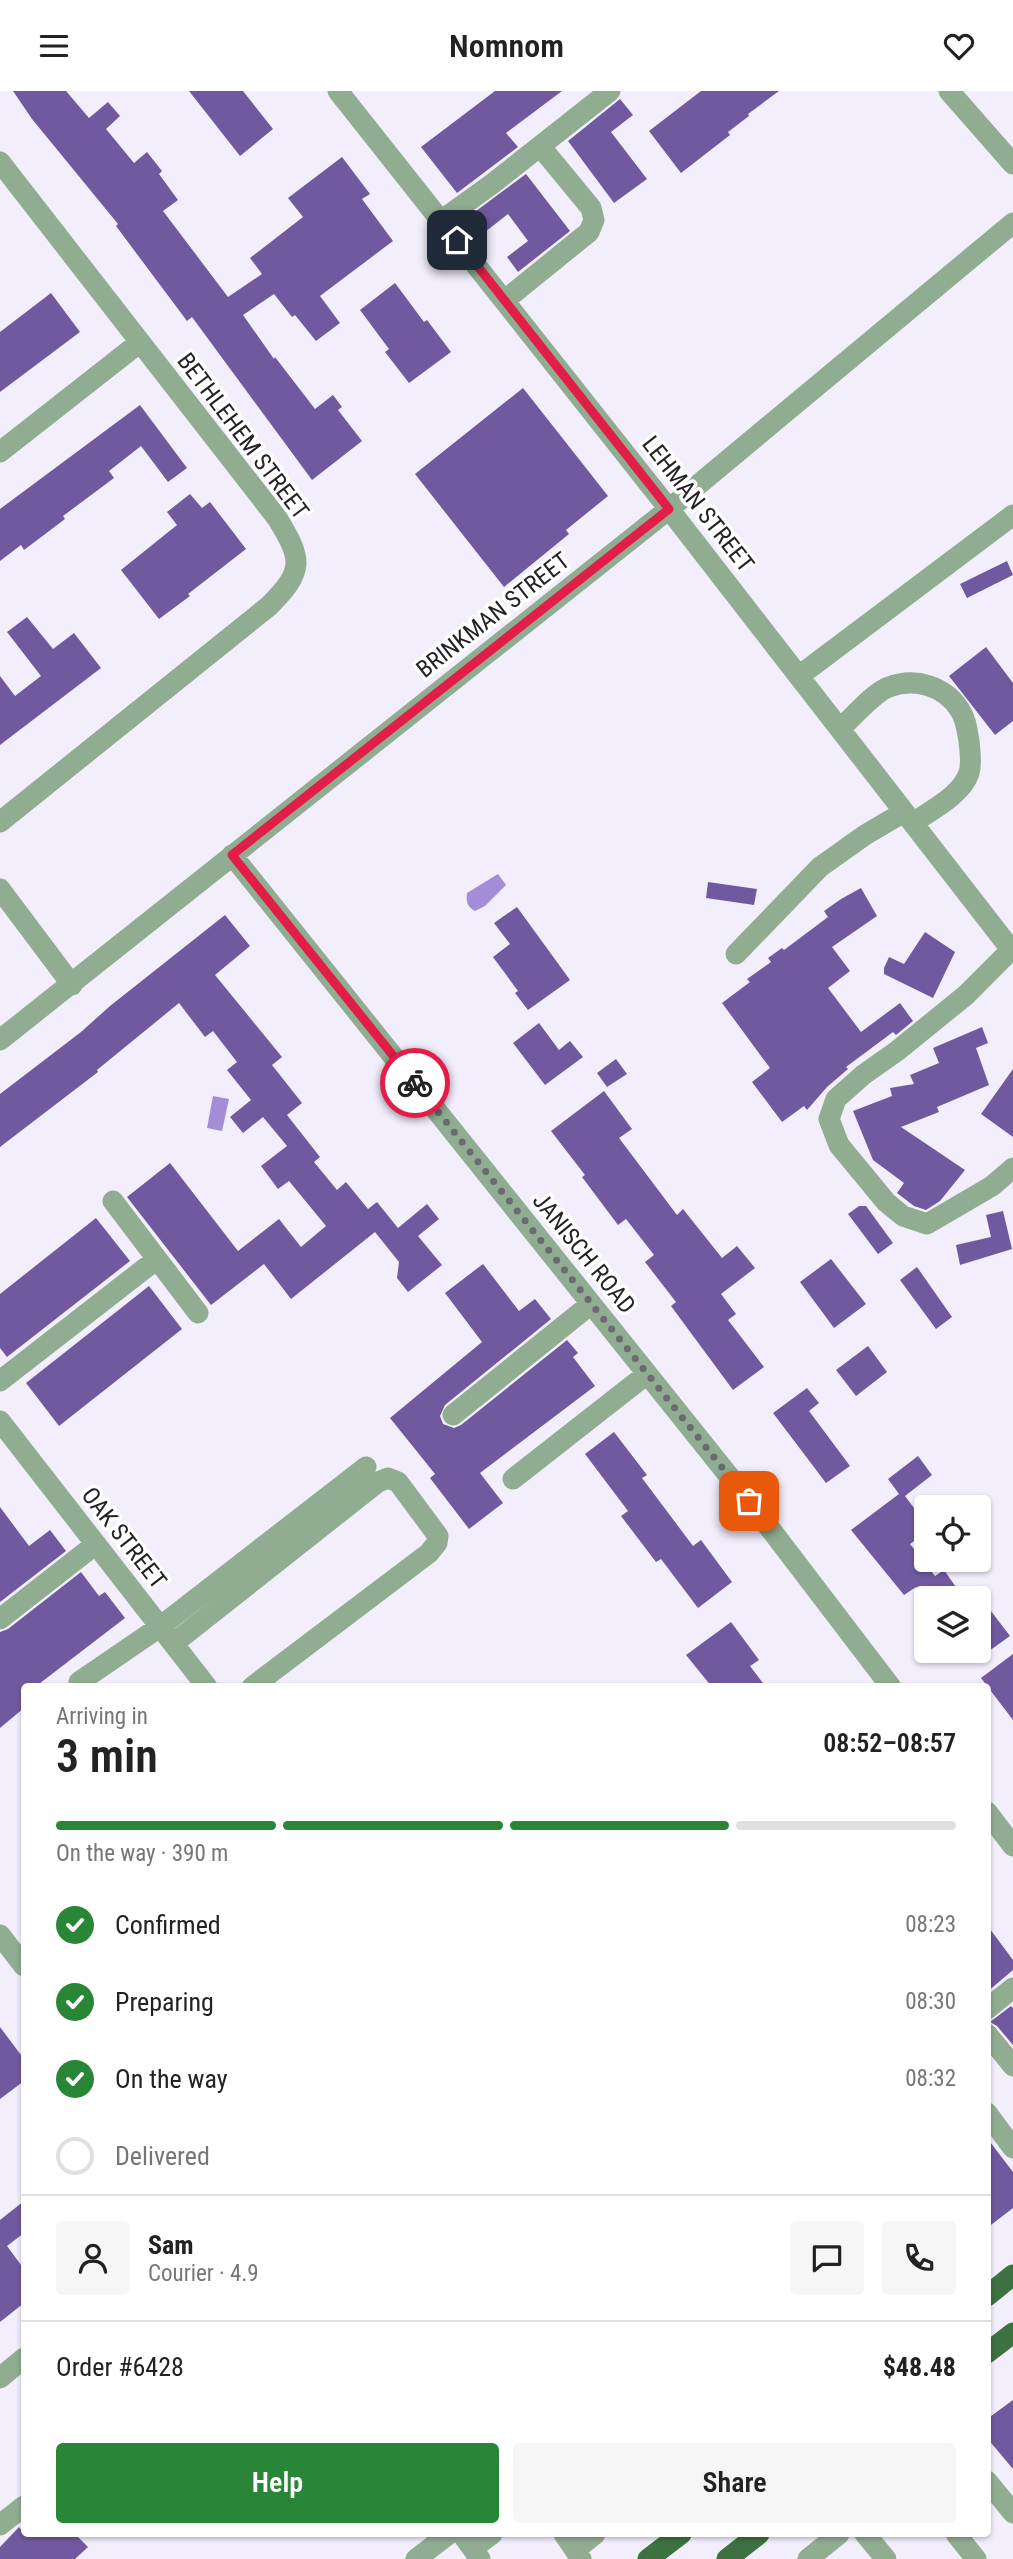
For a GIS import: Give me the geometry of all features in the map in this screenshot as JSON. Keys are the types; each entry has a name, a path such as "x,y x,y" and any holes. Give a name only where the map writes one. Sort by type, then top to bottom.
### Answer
{"main road":[{"path":"991,2293 1013,2276"},
{"path":"991,2350 1013,2333"},
{"path":"648,2559 676,2537"},
{"path":"730,2558 755,2537"}],"street":[{"name":"LEHMAN STREET","path":"338,91 669,509 1012,951"},
{"path":"442,220 610,91"},
{"path":"949,91 1013,164"},
{"path":"505,300 589,232 594,220 591,208 540,146"},
{"name":"BETHLEHEM STREET","path":"0,162 277,518 293,545 297,569 288,587 269,606 0,822"},
{"name":"BRINKMAN STREET","path":"0,1040 669,509 1013,223"},
{"path":"0,452 139,343"},
{"path":"799,676 1013,515"},
{"path":"736,954 820,867 865,835 909,818 960,788 968,774 971,759 961,710 930,685 916,682 885,688 840,729"},
{"name":"JANISCH ROAD","path":"232,855 749,1501 888,1683"},
{"path":"0,889 72,985"},
{"path":"1012,951 948,1010 836,1099 829,1119 839,1145 886,1202 903,1216 927,1224 992,1186 1013,1168"},
{"path":"113,1201 198,1313"},
{"path":"0,1381 157,1259"},
{"path":"453,1415 591,1304"},
{"path":"513,1479 647,1374"},
{"name":"OAK STREET","path":"3,1431 96,1544 204,1683"},
{"path":"167,1635 366,1467"},
{"path":"79,1682 167,1635 378,1482 388,1478 398,1482 438,1536 437,1543 429,1553 257,1683"},
{"path":"0,1619 96,1544"},
{"path":"991,1817 1013,1846"},
{"path":"0,1935 21,1962"},
{"path":"991,2006 1013,1989"},
{"path":"991,2039 1013,2066"},
{"path":"991,2118 1013,2148"},
{"path":"0,2378 21,2360"},
{"path":"991,2486 1013,2513"},
{"path":"0,2525 21,2508"},
{"path":"416,2559 445,2537"},
{"path":"471,2547 487,2537"},
{"path":"573,2548 590,2537"},
{"path":"808,2559 835,2537"},
{"path":"868,2537 886,2559"},
{"path":"958,2537 976,2559"}],"shaded area":[{"path":"498,874 506,885 485,906 475,911 472,909 467,893"},
{"path":"213,1096 229,1099 222,1131 207,1128"}],"building":[{"path":"13,91 66,91 89,118 108,102 120,116 106,129 134,163 147,152 162,171 159,174 178,200 163,211 228,297 262,274 250,258 303,217 288,198 342,157 370,194 362,199 393,241 320,296 340,323 316,341 274,294 243,315 274,359 275,357 315,409 333,395 342,407 338,410 362,441 312,480 192,317 187,321 116,226 118,224 32,119"},
{"path":"189,91 243,91 273,129 240,156"},
{"path":"495,91 562,91 506,133 518,147 457,193 421,147"},
{"path":"701,91 779,91 748,114 749,116 728,132 730,135 681,173 649,131"},
{"path":"620,99 633,115 611,132 647,179 614,203 568,141"},
{"path":"526,174 570,231 518,272 507,257 528,241 508,214 485,232 472,214"},
{"path":"395,283 451,352 409,383 385,352 389,349 360,310"},
{"path":"51,293 80,332 0,392 0,332"},
{"path":"523,388 608,496 566,530 569,534 504,587 415,474"},
{"path":"140,405 187,468 168,482 141,446 109,471 114,478 63,516 65,519 24,550 21,545 0,561 0,509"},
{"path":"190,494 202,508 210,502 246,549 159,619 121,570 177,525 167,512"},
{"path":"1007,561 1013,575 967,598 960,584"},
{"path":"27,617 53,649 74,633 101,668 0,745 0,676 15,696 41,676 7,632"},
{"path":"986,647 1013,683 1013,721 995,735 949,676"},
{"path":"708,882 757,889 754,905 706,898"},
{"path":"861,888 877,916 832,947 850,971 828,988 861,1032 900,1003 913,1021 896,1035 893,1032 846,1067 848,1069 827,1087 807,1110 804,1106 782,1122 752,1082 770,1068 722,1003 750,982 747,979 771,962 768,958 782,948 784,950 828,917 824,911"},
{"path":"517,907 570,980 528,1010 515,993 518,991 493,957 510,944 494,923"},
{"path":"225,915 250,946 215,975 282,1057 272,1065 302,1103 287,1115 320,1157 314,1162 337,1190 346,1182 368,1209 377,1202 398,1228 427,1204 439,1219 418,1236 442,1265 408,1292 397,1278 399,1262 375,1232 291,1299 264,1264 211,1305 127,1197 170,1163 238,1251 279,1219 301,1247 326,1226 289,1181 278,1189 261,1166 287,1146 263,1117 243,1133 230,1117 251,1100 227,1070 237,1062 213,1031 205,1037 179,1003 97,1070 98,1072 0,1147 0,1094"},
{"path":"925,932 955,952 933,998 884,974 889,957 904,964"},
{"path":"539,1023 559,1050 570,1041 583,1057 545,1085 513,1043"},
{"path":"982,1027 988,1043 976,1048 989,1085 937,1107 939,1112 901,1127 965,1170 940,1201 926,1210 914,1206 897,1193 904,1183 873,1160 853,1111 892,1096 890,1088 914,1084 910,1075 939,1063 933,1048"},
{"path":"616,1059 627,1074 607,1087 597,1073"},
{"path":"1013,1069 1013,1137 981,1114"},
{"path":"604,1091 632,1129 619,1138 677,1215 683,1209 722,1258 737,1246 755,1268 721,1294 736,1314 728,1320 764,1367 733,1390 671,1306 676,1302 645,1262 654,1255 626,1219 618,1225 582,1177 585,1175 551,1131"},
{"path":"859,1206 866,1206 893,1243 878,1254 848,1214"},
{"path":"1003,1211 1012,1249 960,1265 956,1245 991,1237 986,1215"},
{"path":"96,1218 130,1261 7,1357 0,1348 0,1294"},
{"path":"831,1259 866,1304 834,1328 800,1282"},
{"path":"483,1264 519,1311 535,1299 551,1319 445,1405 440,1416 443,1424 454,1428 461,1425 567,1340 578,1353 573,1357 595,1386 480,1473 503,1503 469,1529 430,1478 435,1474 390,1418 482,1342 445,1293"},
{"path":"917,1267 952,1317 936,1329 900,1280"},
{"path":"149,1286 182,1329 59,1426 26,1383"},
{"path":"868,1346 887,1372 856,1396 836,1370"},
{"path":"807,1388 819,1403 809,1411 850,1466 826,1483 773,1413"},
{"path":"614,1432 647,1475 642,1478 693,1546 701,1540 732,1582 698,1608 661,1559 656,1562 621,1516 628,1511 585,1454"},
{"path":"918,1456 932,1475 905,1496 914,1508 914,1541 910,1544 914,1549 914,1572 932,1572 935,1576 945,1572 955,1586 914,1586 904,1595 851,1530 899,1494 888,1479"},
{"path":"0,1507 29,1546 50,1530 66,1551 0,1602"},
{"path":"81,1572 99,1596 105,1592 125,1618 40,1683 21,1683 21,1710 0,1728 0,1632 8,1629"},
{"path":"991,1611 1010,1636 991,1650"},
{"path":"731,1622 759,1660 750,1666 763,1683 709,1683 686,1655"},
{"path":"1013,1654 1013,1720 991,1691 991,1683 985,1683 981,1678"},
{"path":"991,1930 1013,1960 1013,1970 991,1989"},
{"path":"1011,2006 1013,2008 1013,2045 997,2026 991,2021"},
{"path":"0,2027 21,2055 21,2083 0,2099"},
{"path":"991,2143 1013,2172 1013,2208 991,2225"},
{"path":"21,2203 21,2235 7,2246 21,2265 21,2305 0,2322 0,2220"},
{"path":"1013,2400 1013,2469 991,2443 991,2416"},
{"path":"19,2527 21,2537 78,2537 88,2547 75,2559 0,2559 0,2547"}],"way so far":[{"path":"415,1083 749,1501"}],"route":[{"path":"415,1083 232,855 669,509 457,240"}]}
